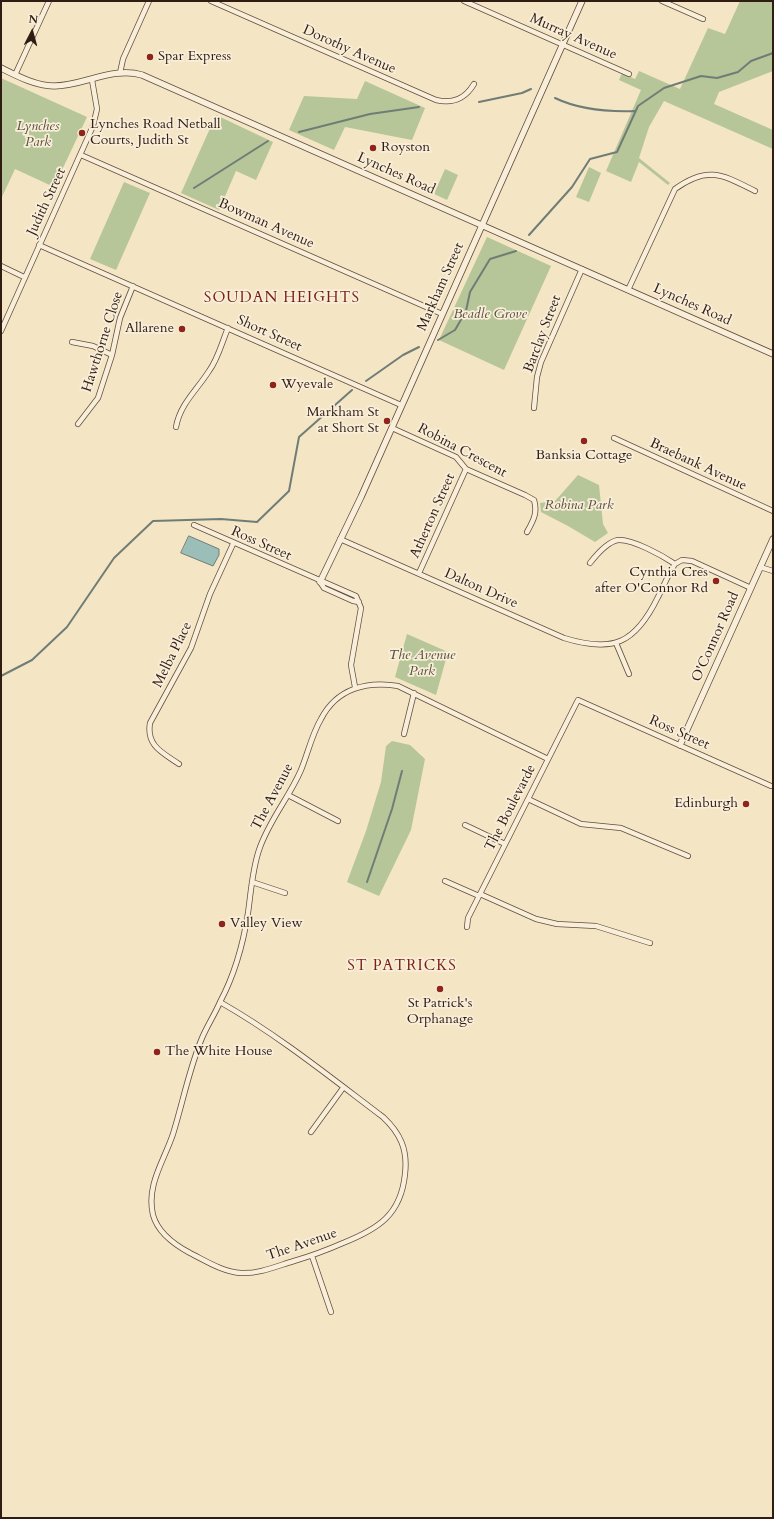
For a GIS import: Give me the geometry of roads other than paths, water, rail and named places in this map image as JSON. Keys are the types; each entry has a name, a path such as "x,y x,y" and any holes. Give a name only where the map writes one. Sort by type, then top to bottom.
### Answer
{"street":[{"path":"15,75 49,1"},
{"path":"120,73 123,59 149,1"},
{"name":"Dorothy Avenue","path":"211,1 436,100 447,102 460,98 468,94 474,84"},
{"name":"Murray Avenue","path":"464,1 629,74"},
{"name":"Markham Street","path":"320,582 392,428 582,1"},
{"path":"662,1 703,19"},
{"name":"Lynches Road","path":"1,68 41,85 53,86 92,80 120,73 142,76 773,354"},
{"name":"Judith Street","path":"1,331 93,126 97,109 92,80"},
{"name":"Bowman Avenue","path":"81,155 442,314"},
{"path":"628,290 675,189 688,179 703,174 713,173 728,177 756,191"},
{"name":"Short Street","path":"39,245 401,405"},
{"path":"1,266 24,277"},
{"name":"Barclay Street","path":"534,408 537,377 541,362 582,269"},
{"name":"Hawthorne Close","path":"78,424 98,398 112,355 120,318 133,286"},
{"path":"176,427 178,417 190,395 210,370 228,328"},
{"path":"72,342 93,346 112,355"},
{"name":"Robina Crescent","path":"392,428 456,457 466,469 526,495 534,500 536,508 535,516 527,532"},
{"name":"Braebank Avenue","path":"614,438 773,511"},
{"name":"Atherton Street","path":"419,573 466,469"},
{"name":"Ross Street","path":"194,526 320,582 356,596 360,603 351,665 355,687"},
{"name":"Dalton Drive","path":"340,539 564,638 584,644 603,646 616,643 634,634 646,620 675,564"},
{"name":"O'Connor Road","path":"680,745 773,539"},
{"path":"590,563 609,544 618,540 628,541 663,556 675,564 682,560 692,561 751,588"},
{"name":"Melba Place","path":"179,764 154,746 149,736 150,723 191,648 210,594 233,544"},
{"path":"760,567 773,571"},
{"path":"616,643 629,674"},
{"path":"355,687 385,684 398,686 548,759"},
{"name":"The Avenue","path":"220,1002 245,1016 290,1047 383,1117 396,1129 403,1147 406,1166 404,1184 400,1199 380,1225 365,1234 312,1256 258,1272 240,1273 227,1270 181,1248 162,1232 153,1216 151,1197 155,1175 172,1135 191,1070 203,1037 220,1002 233,978 242,947 252,882 259,850 270,822 288,795 300,771 321,718 332,704 355,687"},
{"path":"404,734 414,693"},
{"name":"Ross Street","path":"578,700 771,786"},
{"name":"The Boulevarde","path":"467,926 468,918 578,700"},
{"path":"288,795 338,821"},
{"path":"528,800 581,824 626,829 688,856"},
{"path":"464,825 505,844"},
{"path":"445,881 536,919 557,924 586,924 596,926 650,943"},
{"path":"252,882 285,893"},
{"path":"311,1132 343,1088"},
{"path":"312,1256 331,1312"}],"water":[{"path":"189,536 219,549 219,555 213,566 181,553"}],"waterway":[{"path":"529,235 572,187 590,159 617,152 638,106 664,88 701,76 717,78 738,72 751,61 773,53"},
{"path":"479,102 522,93 531,89"},
{"path":"555,98 584,108 614,111 635,111"},
{"path":"299,132 370,114 419,107"},
{"path":"194,188 268,141"},
{"path":"438,340 455,330 466,311 470,292 490,259 516,251"},
{"path":"366,381 403,355 419,347"},
{"path":"1,676 32,660 67,627 114,558 153,521 221,519 257,522 289,491 299,437 352,390"},
{"path":"367,882 392,809 402,771"}],"place":[{"name":"Spar Express","path":"150,57"},
{"name":"Lynches Road Netball Courts, Judith St","path":"82,133"},
{"name":"Royston","path":"373,148"},
{"name":"Allarene","path":"182,329"},
{"name":"Wyevale","path":"273,385"},
{"name":"Markham St at Short St","path":"387,421"},
{"name":"Banksia Cottage","path":"584,441"},
{"name":"Cynthia Cres after O'Connor Rd","path":"716,581"},
{"name":"Edinburgh","path":"746,804"},
{"name":"Valley View","path":"222,924"},
{"name":"St Patrick's Orphanage","path":"440,989"},
{"name":"The White House","path":"157,1052"}],"district":[{"name":"SOUDAN HEIGHTS","path":"282,299"},
{"name":"ST PATRICKS","path":"402,967"}],"park label":[{"name":"Lynches Park","path":"38,136"},
{"name":"Beadle Grove","path":"490,315"},
{"name":"Robina Park","path":"579,506"},
{"name":"The Avenue Park","path":"422,664"}]}
